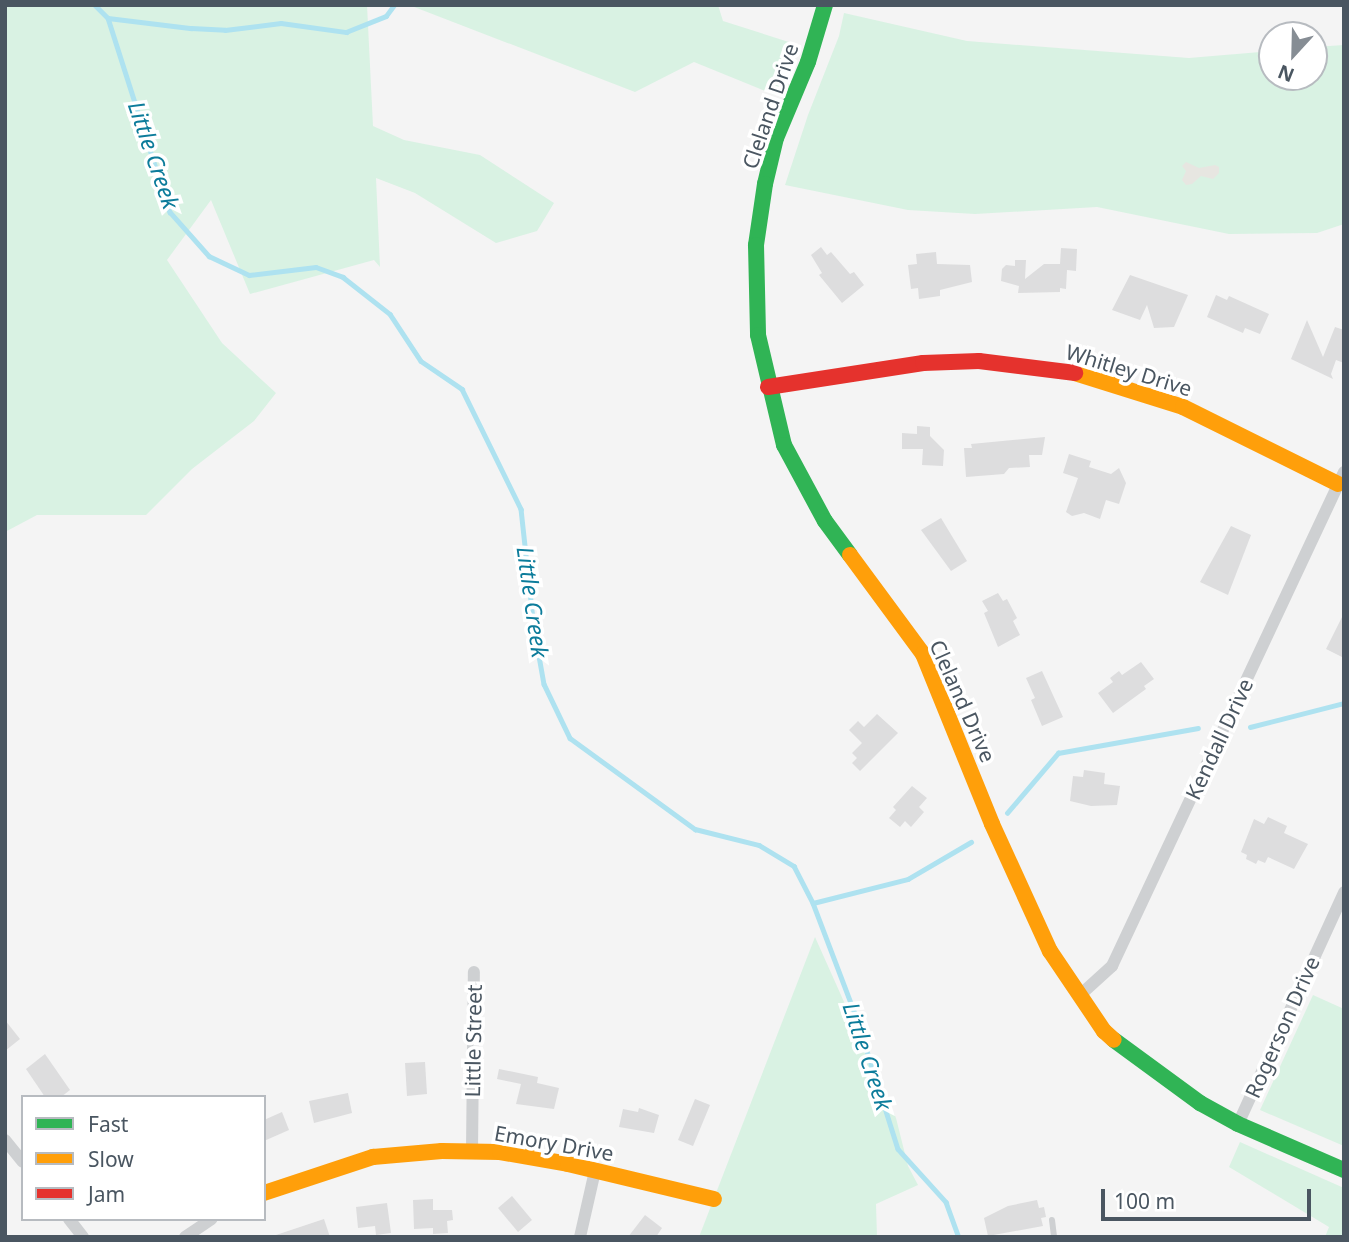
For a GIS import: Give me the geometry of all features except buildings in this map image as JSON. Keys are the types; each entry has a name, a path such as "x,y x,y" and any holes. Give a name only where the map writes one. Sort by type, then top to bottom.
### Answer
{"street":[{"name":"Cleland Drive","path":"825,5 808,62 776,138 755,245 758,335 768,387 784,445 825,521 923,654 1021,890 1050,951 1104,1031 1150,1069 1200,1103 1238,1124 1344,1170"},
{"name":"Whitley Drive","path":"768,387 923,363 979,361 1033,366 1088,375 1183,407 1341,478"},
{"name":"Kendall Drive","path":"1079,996 1112,966 1341,478"},
{"name":"Rogerson Drive","path":"1238,1124 1344,892"},
{"name":"Little Street","path":"472,1151 474,972"},
{"path":"5,1140 21,1160"},
{"name":"Emory Drive","path":"266,1192 373,1157 472,1151 500,1152 715,1199"},
{"path":"580,1237 595,1171"},
{"path":"71,1221 83,1237"},
{"path":"185,1237 209,1221"}],"lane":[{"path":"1052,1220 1054,1237"}],"green space":[{"path":"5,5 367,5 373,126 404,140 480,155 554,203 537,231 496,243 415,193 376,178 380,267 374,260 250,294 211,200 167,260 222,343 276,393 254,421 192,469 146,515 37,515 5,532"},
{"path":"409,5 718,5 723,21 795,44 775,95 694,62 635,92"},
{"path":"844,13 967,41 1189,58 1258,52 1258,91 1328,91 1328,46 1344,45 1344,224 1317,233 1229,234 1097,207 975,214 908,210 785,185 808,115 839,36"},
{"path":"815,937 896,1118 908,1166 918,1185 876,1204 877,1237 699,1237"},
{"path":"1313,995 1344,1009 1344,1146 1260,1110"},
{"path":"1240,1142 1344,1188 1344,1237 1325,1237 1329,1227 1229,1167"}],"sand":[{"path":"1186,162 1199,168 1215,165 1219,167 1219,173 1213,179 1201,176 1192,184 1186,185 1182,180 1186,171 1182,166"}],"waterway":[{"name":"Little Creek","path":"95,5 108,18 170,212 209,256 249,275 316,267 343,277 390,314 421,361 462,389 521,509 534,628 544,684 570,738 695,829 759,845 794,866 813,903 856,1016 898,1149 946,1202 959,1237"},
{"path":"108,18 225,30 281,23 346,32 386,16 394,5"},
{"path":"1250,727 1344,703"},
{"path":"1007,813 1058,753 1198,728"},
{"path":"813,903 908,879 971,842"}],"traffic: fast":[{"path":"825,5 808,62 776,138 765,184 756,245 758,335 784,445 825,521 850,555"},
{"path":"1114,1040 1200,1103 1238,1124 1344,1170"}],"traffic: slow":[{"path":"1075,373 1183,407 1338,484"},
{"path":"850,555 923,654 992,824 1050,951 1104,1031 1114,1040"},
{"path":"266,1192 373,1157 442,1151 500,1152 568,1164 714,1199"}],"traffic: jam":[{"path":"768,387 923,363 979,361 1075,373"}]}
